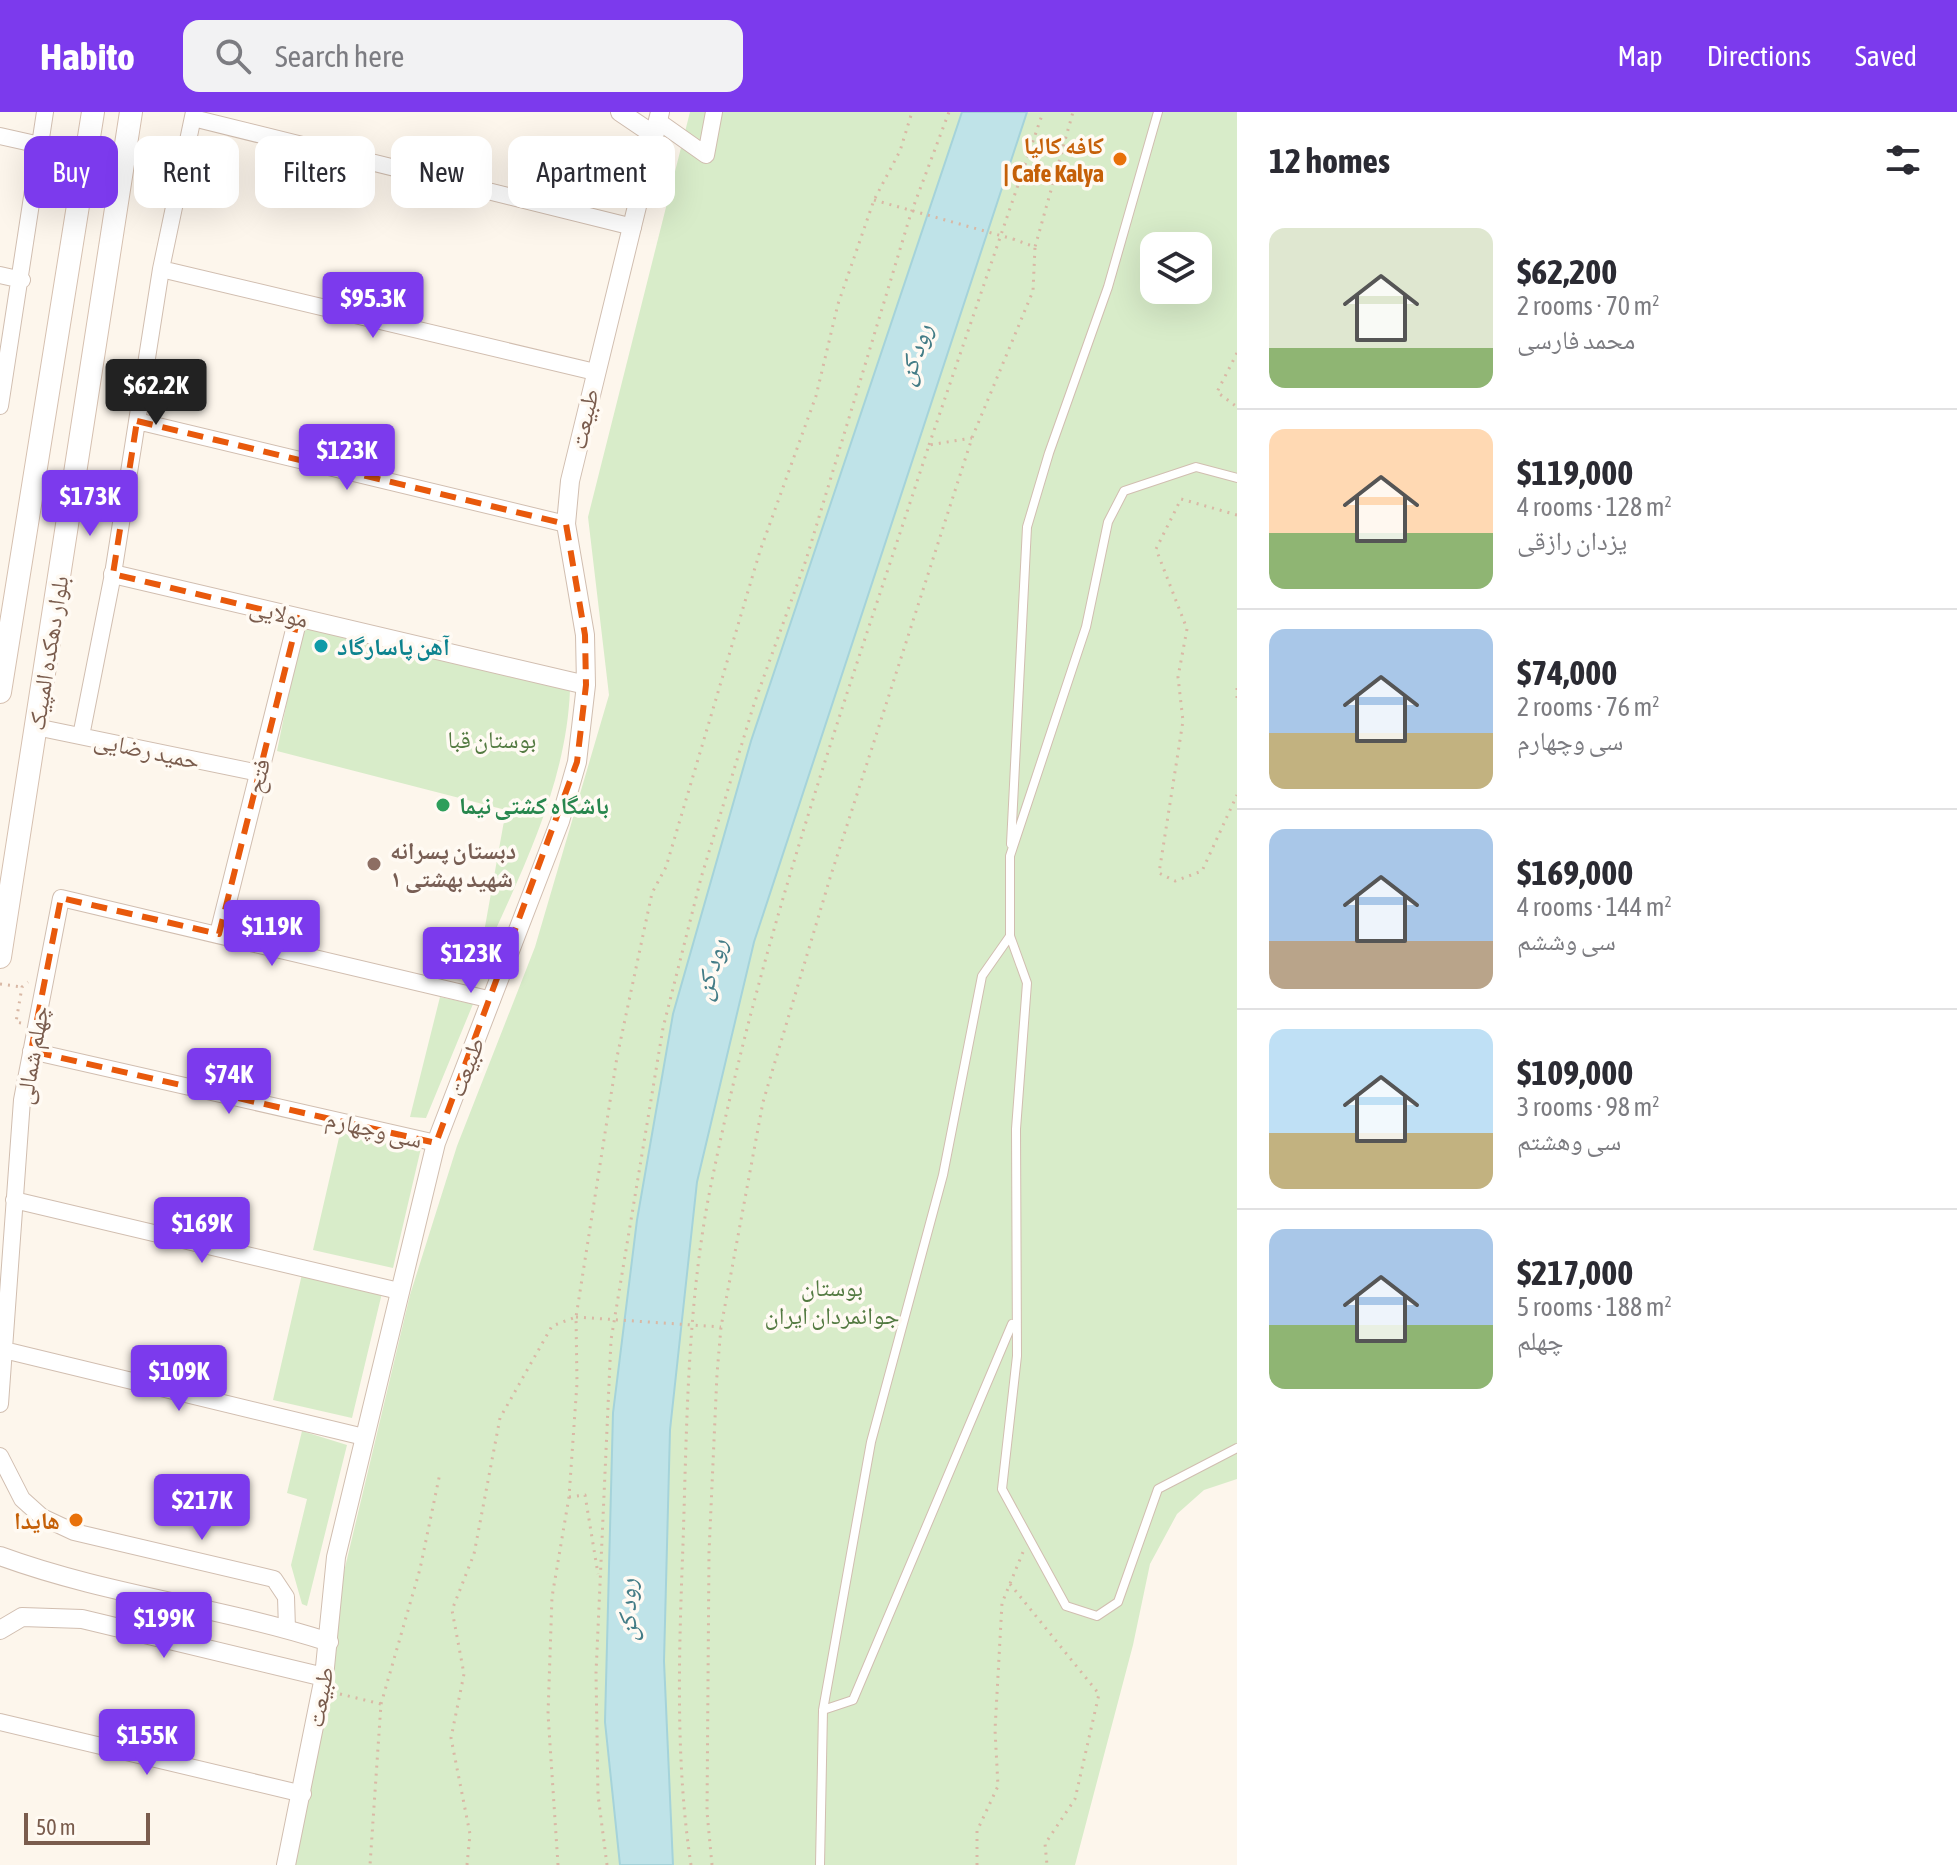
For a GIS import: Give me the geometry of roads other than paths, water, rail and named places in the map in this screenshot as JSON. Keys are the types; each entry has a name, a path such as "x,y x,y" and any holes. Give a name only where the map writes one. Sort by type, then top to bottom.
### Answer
{"main road":[{"name":"بلوار دهکده المپیک","path":"0,692 93,112"},
{"name":"بلوار دهکده المپیک","path":"0,957 131,112"}],"street":[{"path":"41,136 45,112"},
{"path":"620,112 657,123 706,155 714,112"},
{"path":"81,736 113,574 161,269 194,115 633,227"},
{"name":"طبیعت","path":"286,1865 303,1794 323,1683 336,1557 436,1143 565,806 577,762 586,685 585,635 566,524 570,481 657,123"},
{"path":"0,136 24,141"},
{"path":"0,406 32,208"},
{"path":"161,269 595,372"},
{"path":"0,275 22,280"},
{"path":"137,421 566,524"},
{"name":"مولایی","path":"113,574 586,685"},
{"name":"فتح","path":"219,934 298,618"},
{"name":"حمید رضایی","path":"36,727 259,773"},
{"name":"چهلم شمالی","path":"0,1404 22,1100 61,898 219,934"},
{"path":"219,934 492,1000"},
{"name":"سی وچهارم","path":"31,1051 436,1143"},
{"path":"14,1200 399,1291"},
{"path":"4,1350 364,1437"},
{"path":"0,1456 22,1499 42,1517 74,1532 274,1579 286,1597 287,1629"},
{"path":"0,1556 41,1570 287,1629 329,1642"},
{"path":"0,1630 22,1617 82,1619 323,1683"},
{"path":"0,1722 303,1794"}],"lane":[{"path":"1158,112 1108,287 1049,453 1027,527 1010,856 1010,936 1027,983 1016,1129 1014,1320 1017,1356 1002,1489 1066,1606 1097,1616 1118,1602 1158,1489 1237,1448"},
{"path":"1010,856 1086,627 1108,522 1124,491 1196,467 1237,478"},
{"path":"820,1865 823,1710 871,1442 943,1175 982,976 1010,936"},
{"path":"823,1710 853,1700 1014,1320"}],"water":[{"name":"رود کن","path":"962,112 1027,112 754,942 697,1182 670,1430 664,1661 673,1865 620,1865 605,1722 613,1413 637,1220 673,1014 751,741"}],"place":[{"name":"کافه کالیا | Cafe Kalya","path":"1120,159"},
{"name":"آهن پاسارگاد","path":"321,646"},
{"name":"باشگاه کشتی نیما","path":"443,805"},
{"name":"دبستان پسرانه شهید بهشتی ۱","path":"374,864"},
{"name":"هایدا","path":"76,1520"}],"park label":[{"name":"بوستان قبا","path":"492,739"},
{"name":"بوستان جوانمردان ایران","path":"832,1301"}]}
